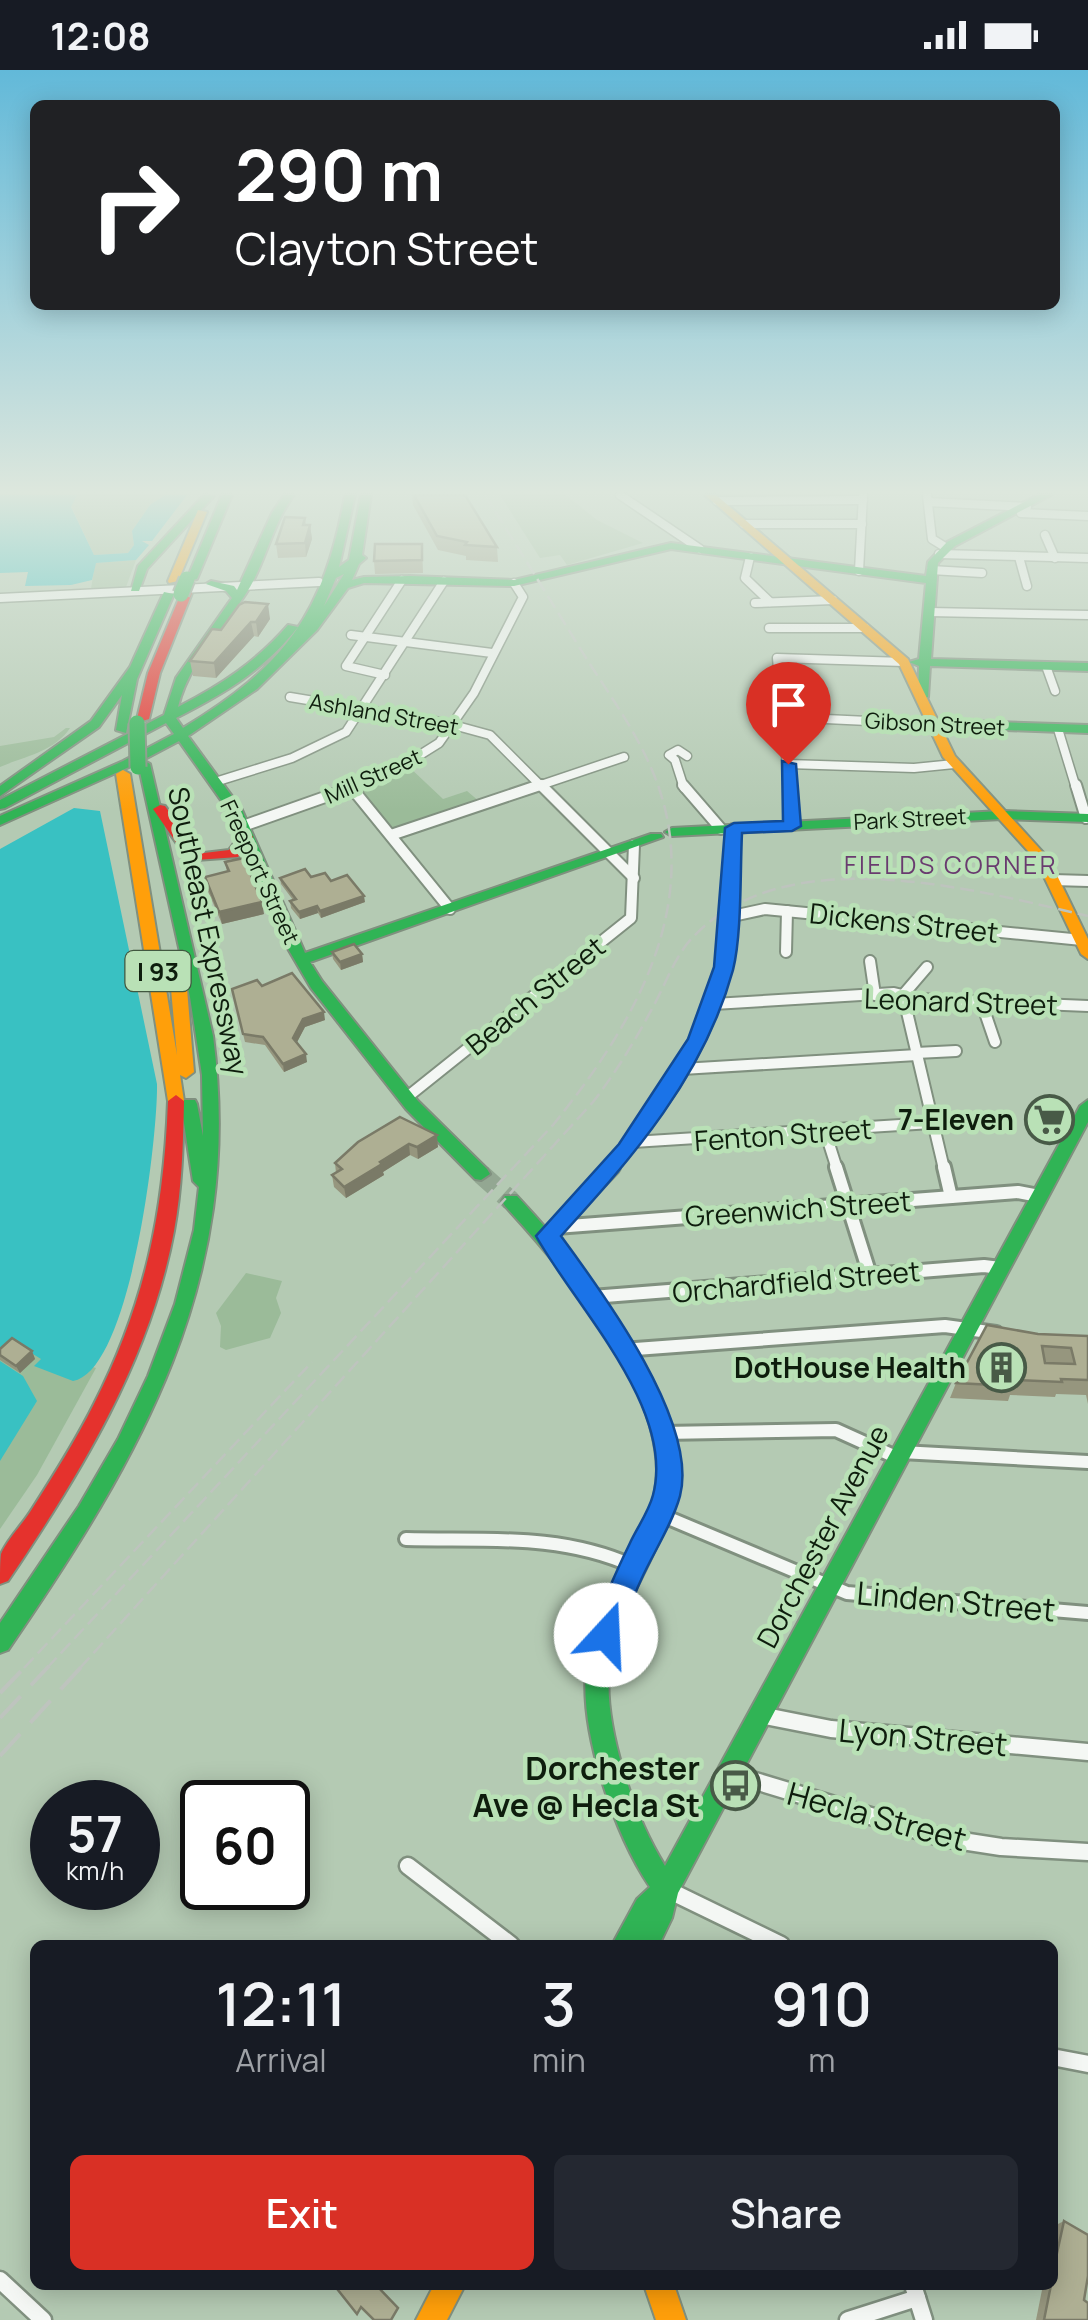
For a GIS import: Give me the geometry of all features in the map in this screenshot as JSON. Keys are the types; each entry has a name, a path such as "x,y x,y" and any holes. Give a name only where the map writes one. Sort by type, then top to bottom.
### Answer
{"main road":[{"name":"Southeast Expressway","path":"0,1574 63,1480 125,1360 162,1253 176,1170 175,1073 132,725 135,669 175,600"},
{"name":"Southeast Expressway","path":"132,725 178,600"},
{"path":"180,735 180,684 235,600"},
{"path":"0,821 136,766 170,747 320,600"},
{"path":"0,805 180,735 205,720 256,685 327,600"},
{"path":"832,600 913,666 1088,667"},
{"path":"931,600 913,666 927,713 954,764 1036,852 1085,947"},
{"path":"0,792 89,729 106,712 135,669"},
{"name":"Gibson Street","path":"927,713 1088,729"},
{"name":"Freeport Street","path":"180,735 215,782 248,840 301,960 325,996 406,1098 481,1174"},
{"name":"Southeast Expressway","path":"0,1642 79,1529 140,1420 186,1303 208,1214 214,1133 208,1061 151,798 136,766"},
{"name":"I 93","path":"136,766 208,1214"},
{"path":"151,798 187,850 219,859 241,849 248,840"},
{"name":"Park Street","path":"301,960 654,838 727,829 1002,815 1087,818"},
{"name":"I 93","path":"176,1170 187,1092"},
{"name":"Dorchester Avenue","path":"647,1940 659,1918 666,1889 1088,1106"},
{"path":"511,1201 552,1231 654,1407 663,1434 668,1484 660,1514 618,1598 601,1651 598,1702 640,1851 666,1889"},
{"name":"Dorchester Avenue","path":"627,1940 646,1908 666,1889"},
{"path":"431,2320 447,2290"},
{"path":"661,2290 670,2320"}],"street":[{"path":"385,675 347,668 389,600"},
{"path":"215,782 332,741 346,732 364,710 432,600"},
{"name":"Mill Street","path":"248,840 273,819 424,755 452,725 521,600"},
{"path":"756,603 832,600"},
{"path":"929,612 1088,615"},
{"path":"770,628 866,628"},
{"path":"352,635 492,653"},
{"path":"792,826 778,658 913,666"},
{"path":"1046,666 1055,691"},
{"name":"Ashland Street","path":"290,697 452,725 494,738 610,854"},
{"name":"Gibson Street","path":"783,717 927,713"},
{"path":"1058,728 1087,818"},
{"path":"391,835 624,756"},
{"path":"552,1231 633,1142 682,1069 714,1004 724,967 727,829 694,803 676,771 675,760"},
{"path":"788,764 954,764"},
{"path":"352,786 450,909"},
{"name":"Beach Street","path":"406,1098 631,918 634,878 654,838"},
{"path":"610,854 634,878"},
{"path":"1053,880 1088,881"},
{"name":"Dickens Street","path":"728,918 759,909 787,911 1085,947"},
{"path":"786,952 787,911"},
{"path":"870,961 874,995"},
{"path":"927,968 903,995 950,1197"},
{"name":"Leonard Street","path":"714,1004 903,995 1088,1006"},
{"path":"981,1001 995,1042"},
{"path":"682,1069 956,1051"},
{"name":"Fenton Street","path":"633,1142 979,1120"},
{"path":"825,1131 870,1275"},
{"name":"Greenwich Street","path":"552,1231 1018,1192 1039,1196"},
{"name":"Orchardfield Street","path":"592,1297 984,1266 1000,1268"},
{"path":"622,1350 944,1326 1007,1334"},
{"path":"663,1434 836,1430 900,1455 1088,1462"},
{"name":"Linden Street","path":"660,1514 852,1594 1088,1613"},
{"path":"406,1538 562,1542 604,1552 633,1566"},
{"name":"Lyon Street","path":"760,1715 831,1729 1088,1752"},
{"name":"Hecla Street","path":"729,1773 943,1838 1001,1847 1088,1852"},
{"path":"408,1866 504,1940"},
{"path":"666,1889 771,1940"},
{"path":"1058,2058 1088,2064"},
{"path":"0,2280 43,2320"},
{"path":"848,2320 915,2291 924,2320"}],"green space":[{"path":"70,728 47,748 0,767 0,746 54,737"},
{"path":"408,766 443,799 467,791 480,802 394,831 360,788"},
{"path":"246,1273 282,1281 276,1298 281,1313 270,1338 226,1350 220,1347 221,1326 216,1313"},
{"path":"0,1339 96,1368 37,1475 0,1529"}],"water":[{"path":"74,808 100,811 157,1084 146,1198 125,1296 111,1338 93,1368 73,1381 34,1366 41,1359 15,1343 0,1356 0,849"},
{"path":"0,1361 23,1376 37,1401 0,1461"}],"building":[{"path":"245,602 268,604 256,622 251,622 214,663 190,661 212,629 221,630"},
{"path":"244,858 262,902 219,912 205,877 229,871 225,862"},
{"path":"305,869 311,877 325,873 331,881 347,875 364,896 320,911 317,906 299,912 290,901 296,899 280,878"},
{"path":"354,944 362,954 340,962 332,952"},
{"path":"292,973 324,1012 303,1019 293,1038 306,1054 283,1064 263,1037 243,1034 232,989 257,980 262,986"},
{"name":"7-Eleven","path":"1040,1103 1068,1113 1061,1128 1034,1118"},
{"path":"400,1117 437,1135 417,1147 409,1144 344,1187 332,1175 342,1169 335,1163 358,1142"},
{"name":"DotHouse Health","path":"987,1325 1038,1334 1088,1336 1088,1380 1013,1380 1014,1386 956,1383","holes":["1042,1346 1071,1348 1075,1364 1045,1363"]},
{"path":"12,1338 32,1351 16,1366 0,1355 0,1349"},
{"path":"1064,2221 1088,2235 1084,2300 1088,2303 1088,2320 1044,2320 1050,2290 1058,2290 1058,2248"},
{"path":"338,2290 381,2290 398,2308 391,2320 374,2320 361,2307 357,2314"}],"tunnel":[{"path":"481,1174 511,1201"}],"railway":[{"path":"47,1668 553,1125 611,1046 635,1003 654,959 667,913 672,866 667,818 638,741 550,600"},
{"path":"80,1668 593,1102 633,1042 686,945 731,907 777,889 828,880 882,879 990,894 1088,916"},
{"path":"24,1668 312,1362"},
{"path":"0,1693 26,1666"},
{"path":"0,1718 49,1666"},
{"path":"0,1756 82,1666"}],"traffic: fast":[{"path":"122,730 131,679 165,600"},
{"path":"235,600 182,678 169,718 235,810 294,947 316,984 412,1105 481,1174"},
{"path":"0,821 127,763 214,715 253,686 286,654 322,600"},
{"path":"295,645 334,600"},
{"path":"922,697 930,600"},
{"path":"0,805 228,686 268,655 292,627"},
{"path":"915,662 1088,667"},
{"path":"0,792 95,724 135,669"},
{"path":"137,723 138,767"},
{"path":"932,724 1088,729"},
{"path":"0,1642 87,1513 125,1445 158,1376 184,1304 203,1230 212,1154 210,1075 190,958 144,764"},
{"path":"672,832 1002,815 1088,818"},
{"path":"301,960 656,837"},
{"path":"189,1104 202,1181"},
{"path":"648,1940 659,1918 666,1889 1088,1106"},
{"path":"511,1201 559,1256 612,1328 652,1405 664,1442 664,1494 651,1534 607,1630 597,1682 603,1731 619,1790 641,1847 666,1889"},
{"path":"628,1940 646,1908 666,1889"}],"traffic: slow":[{"path":"832,600 904,662 949,757 1042,859 1088,954"},
{"path":"123,774 176,1101"},
{"path":"179,989 186,1072"},
{"path":"431,2320 447,2290"},
{"path":"661,2290 671,2320"}],"traffic: jam":[{"path":"143,719 154,673 183,600"},
{"path":"160,809 185,845 201,857 233,854 246,837"},
{"path":"0,1574 71,1465 128,1351 165,1231 174,1168 176,1101"}],"place":[{"name":"7-Eleven","path":"1049,1119"},
{"name":"DotHouse Health","path":"1001,1367"},
{"name":"Dorchester Ave @ Hecla St","path":"735,1786"}],"district":[{"name":"FIELDS CORNER","path":"951,864"}],"route":[{"path":"606,1635 618,1598 666,1496 668,1471 663,1434 654,1407 592,1297 547,1236 627,1150 698,1039 724,967 734,828 792,826 788,764"}]}
